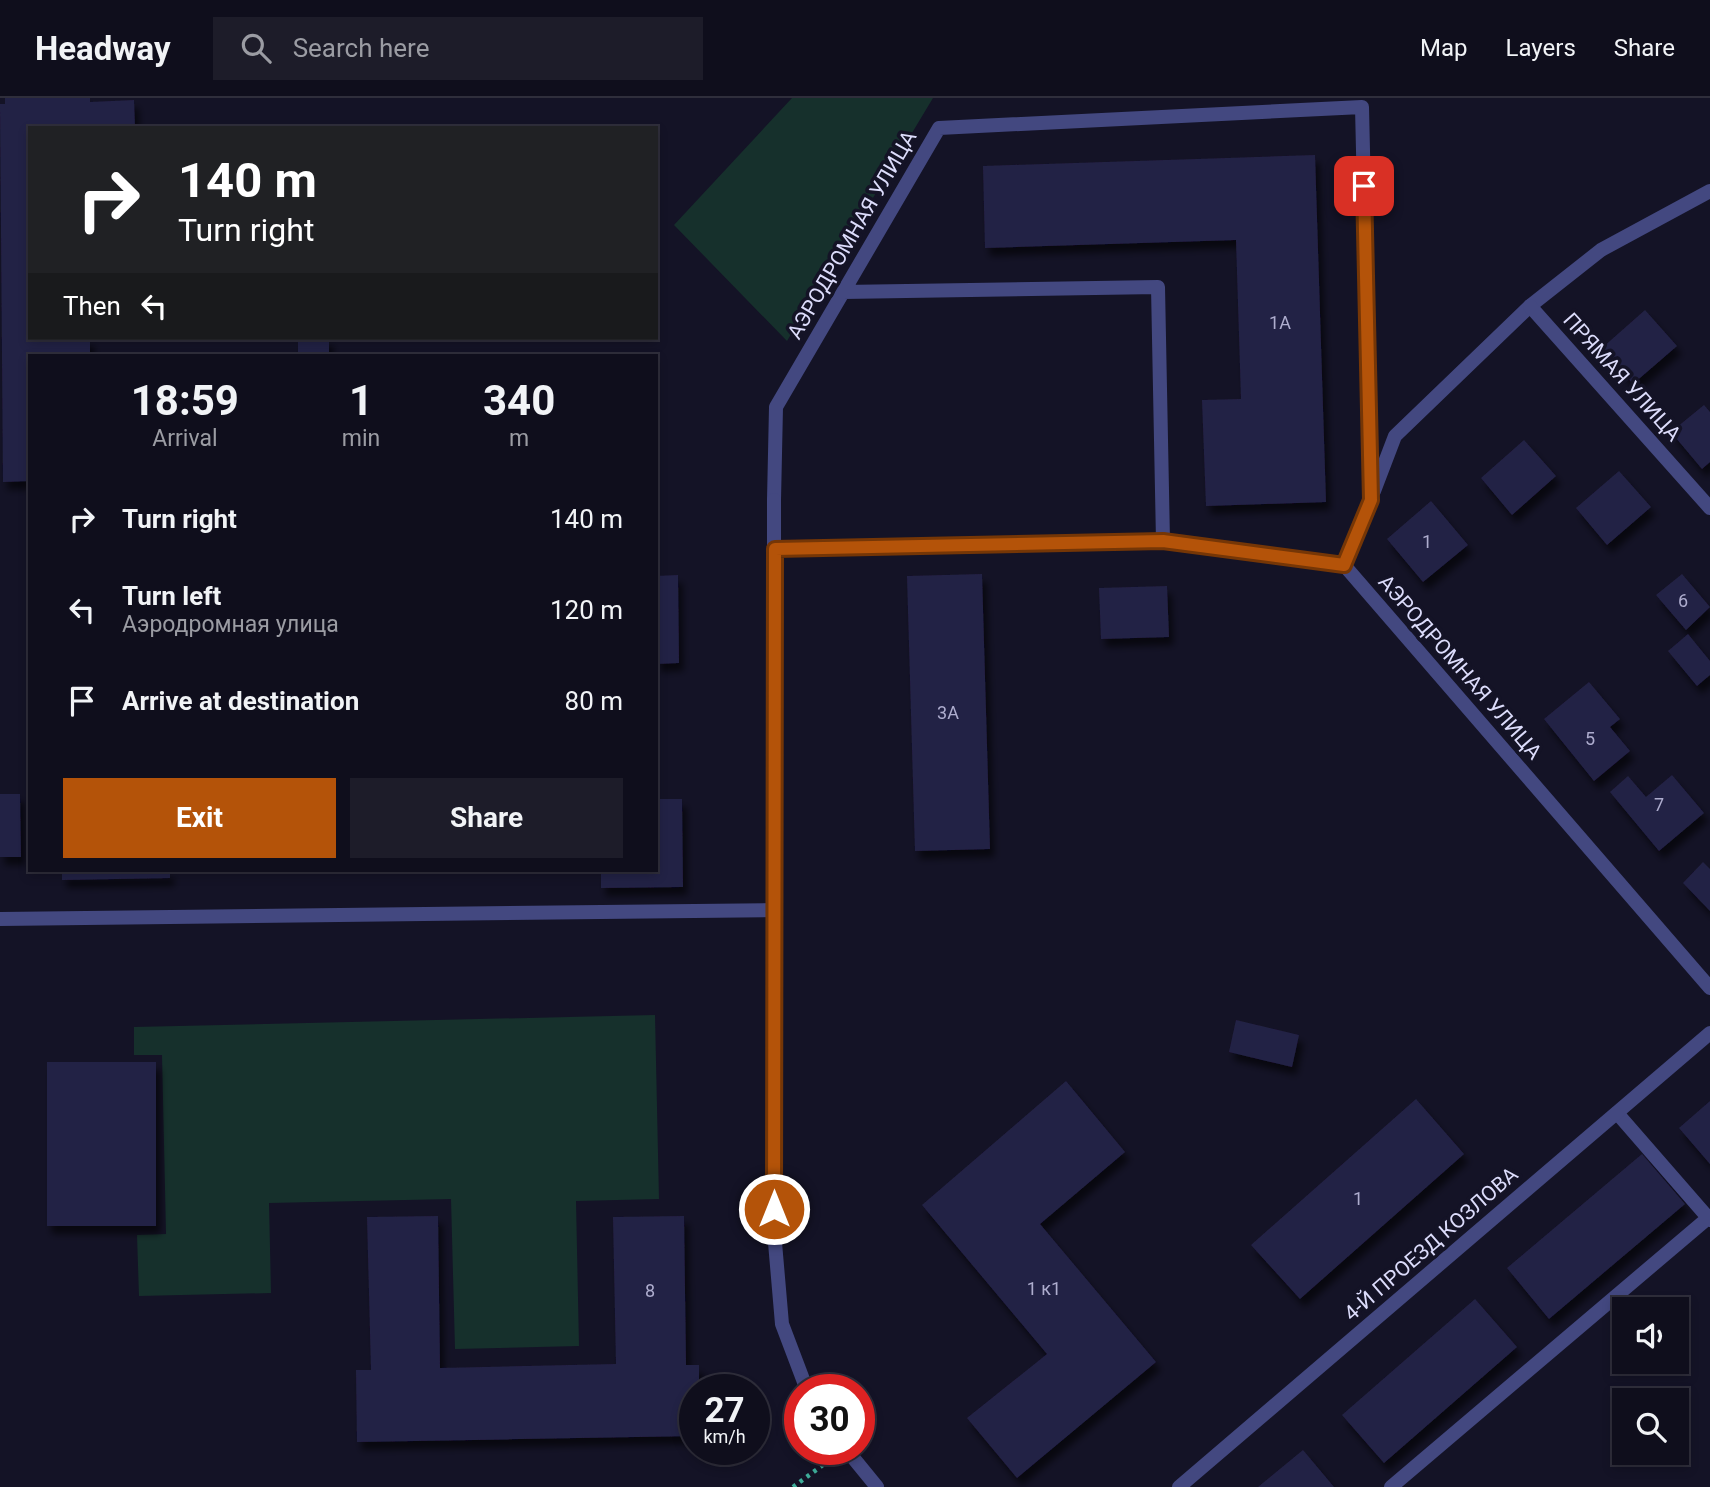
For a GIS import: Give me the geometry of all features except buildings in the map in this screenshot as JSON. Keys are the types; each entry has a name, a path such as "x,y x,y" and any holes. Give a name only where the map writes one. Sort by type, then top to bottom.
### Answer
{"street":[{"name":"АЭРОДРОМНАЯ УЛИЦА","path":"801,1374 782,1324 774,1231 776,407 939,128 1362,107 1371,500 1344,565 1710,988"},
{"path":"1371,500 1395,436 1530,306 1601,250 1710,191"},
{"path":"843,292 1158,288 1163,541"},
{"name":"ПРЯМАЯ УЛИЦА","path":"1530,306 1710,508"},
{"path":"775,549 1163,541 1344,565"},
{"path":"0,919 775,910"},
{"name":"4-Й ПРОЕЗД КОЗЛОВА","path":"1179,1487 1710,1033"},
{"path":"1391,1487 1709,1219 1616,1113"},
{"path":"853,1465 877,1487"}],"path":[{"path":"793,1487 823,1465"}],"green space":[{"path":"792,98 933,98 787,341 674,225"},
{"path":"655,1015 659,1199 576,1201 579,1346 455,1349 451,1199 269,1203 271,1293 139,1296 137,1235 166,1234 162,1055 134,1055 134,1027"}],"route":[{"path":"774,1209 775,549 1163,541 1344,565 1371,500 1364,186"}]}
